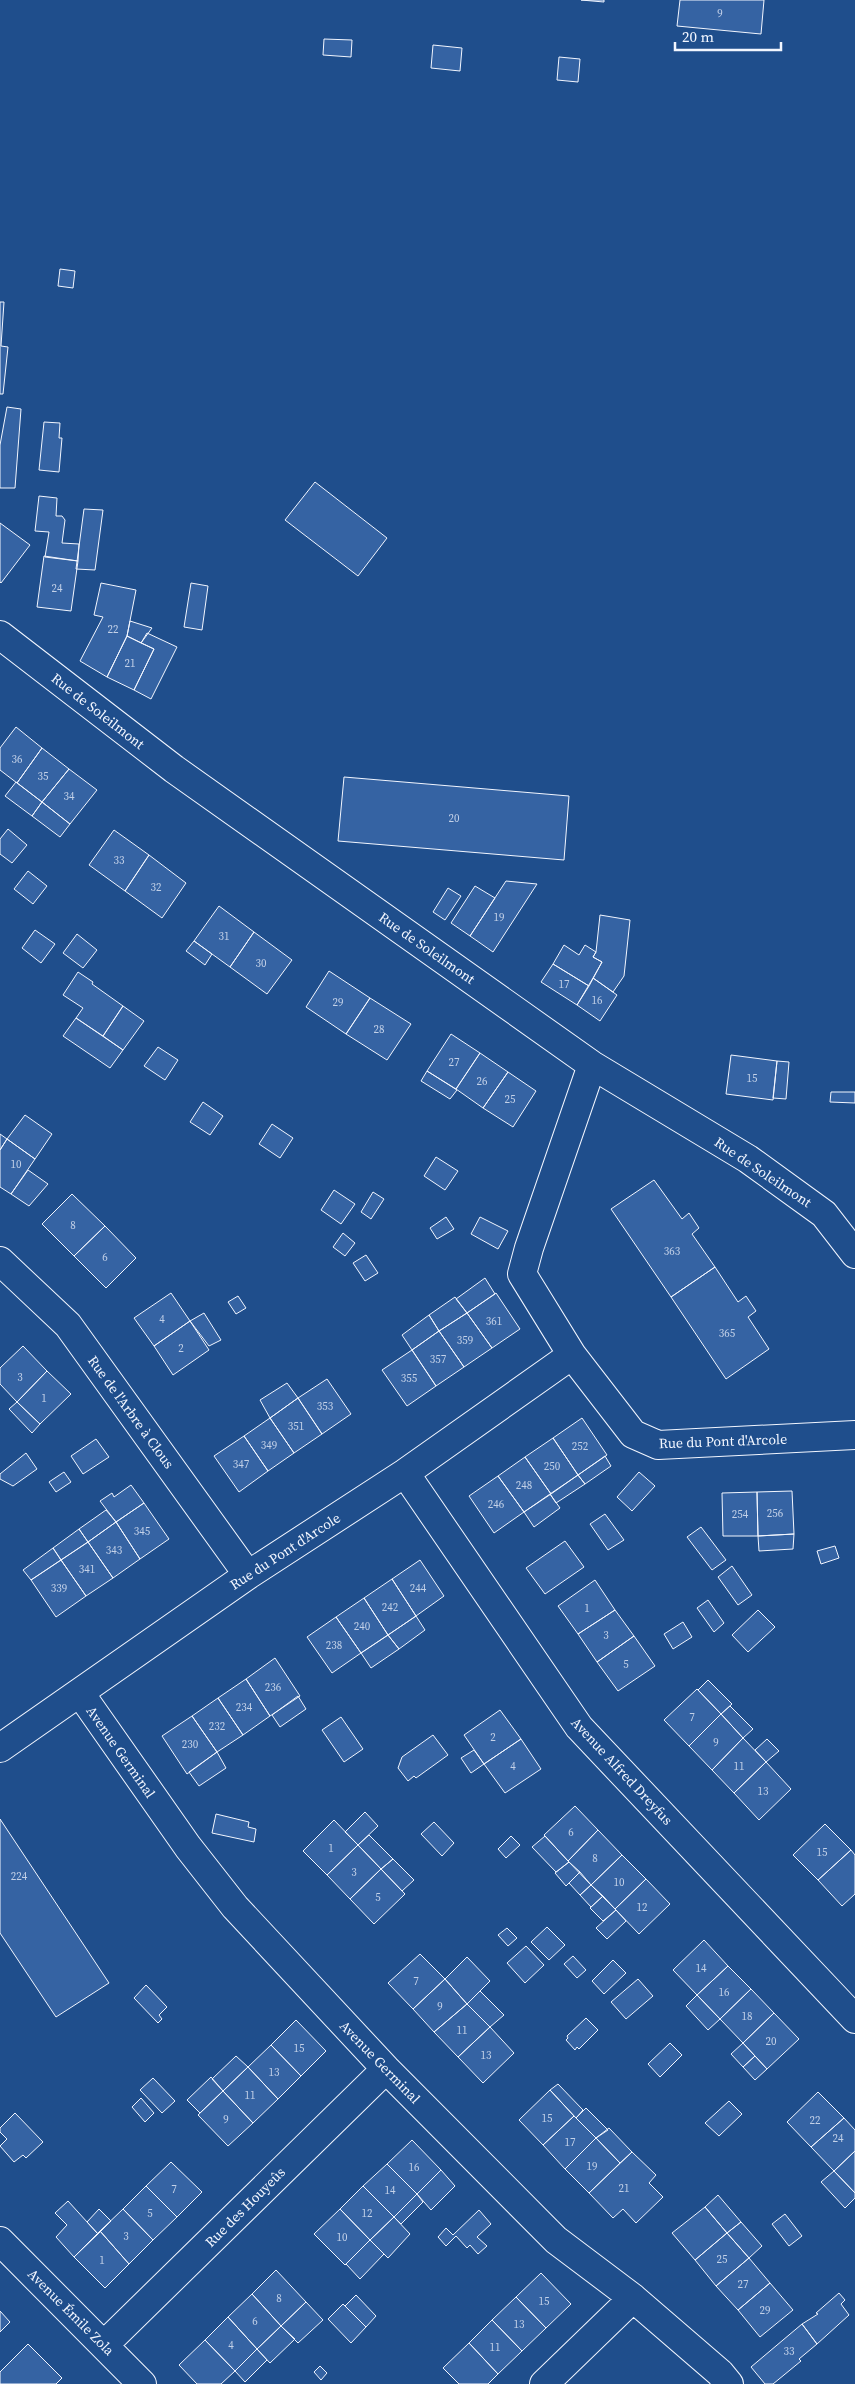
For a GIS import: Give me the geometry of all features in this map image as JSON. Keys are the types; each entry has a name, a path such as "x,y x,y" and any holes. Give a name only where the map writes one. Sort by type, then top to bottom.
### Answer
{"street":[{"name":"Rue de Soleilmont","path":"0,635 174,769 592,1064 756,1164 824,1214 855,1254"},
{"name":"Rue du Pont d'Arcole","path":"592,1064 528,1248 522,1274 572,1355 633,1434 658,1445 855,1435"},
{"name":"Rue de l'Arbre à Clous","path":"0,1261 68,1325 248,1574"},
{"name":"Rue du Pont d'Arcole","path":"0,1748 80,1694 248,1574 405,1472 572,1355"},
{"name":"Avenue Alfred Dreyfus","path":"405,1472 579,1727 855,2019"},
{"name":"Avenue Germinal","path":"80,1694 188,1847 235,1907 386,2069 556,2240 633,2298 720,2373 729,2384"},
{"name":"Rue des Houyeûs","path":"104,2345 386,2069"},
{"name":"Avenue Émile Zola","path":"0,2241 142,2384"},
{"path":"544,2384 633,2298"}],"building":[{"path":"581,0 604,0 604,2"},
{"path":"680,0 764,0 761,34 677,26"},
{"path":"324,39 352,40 351,57 323,55"},
{"path":"433,45 462,48 460,71 431,68"},
{"path":"559,57 580,59 578,82 557,80"},
{"path":"60,269 75,271 73,288 58,286"},
{"path":"0,302 4,302 1,346 8,347 3,394 0,394"},
{"path":"7,407 21,409 15,488 0,488 0,445"},
{"path":"44,422 60,423 59,438 62,438 59,472 39,470"},
{"path":"315,482 387,538 358,576 285,520"},
{"path":"39,496 57,498 56,516 62,516 65,520 62,543 79,544 78,561 45,557 49,532 35,531"},
{"path":"84,509 103,510 95,570 76,569"},
{"path":"0,523 30,545 1,583 0,582"},
{"path":"44,556 78,561 71,611 37,607"},
{"path":"101,583 136,590 127,636 107,677 80,661 103,617 94,615"},
{"path":"191,583 208,586 202,630 184,627"},
{"path":"130,621 152,628 141,643 127,636"},
{"path":"147,633 177,647 151,699 134,690 154,649 141,643"},
{"path":"127,636 154,649 134,690 107,677"},
{"path":"16,727 42,748 17,783 0,770 0,748"},
{"path":"42,748 69,769 42,802 17,783"},
{"path":"69,769 97,790 70,824 42,802"},
{"path":"344,777 569,796 564,860 338,841"},
{"path":"16,782 42,802 32,816 5,796"},
{"path":"42,802 70,824 60,837 32,816"},
{"path":"8,829 27,845 12,863 0,854 0,839"},
{"path":"114,830 149,855 125,891 89,865"},
{"path":"149,855 186,883 162,918 125,891"},
{"path":"28,871 47,886 33,904 14,889"},
{"path":"506,881 537,884 493,952 470,936"},
{"path":"475,886 495,898 470,936 451,923"},
{"path":"448,888 461,896 445,920 433,912"},
{"path":"219,906 254,932 230,967 194,941"},
{"path":"600,915 630,920 624,976 613,992 593,978 602,962 593,957 596,952"},
{"path":"35,930 55,944 41,963 22,948"},
{"path":"254,932 292,960 267,994 230,967"},
{"path":"77,934 97,950 83,968 63,953"},
{"path":"194,941 212,954 205,965 186,951"},
{"path":"564,945 579,955 585,945 596,952 593,957 602,962 589,986 553,964"},
{"path":"553,964 589,986 577,1005 541,982"},
{"path":"329,971 370,998 346,1034 306,1007"},
{"path":"78,972 123,1006 103,1036 76,1018 83,1008 63,995"},
{"path":"593,978 617,995 600,1021 577,1005"},
{"path":"370,998 411,1024 387,1060 346,1034"},
{"path":"123,1006 144,1021 123,1050 103,1036"},
{"path":"76,1018 123,1050 110,1068 63,1036"},
{"path":"451,1034 480,1053 456,1089 427,1071"},
{"path":"158,1047 178,1060 165,1080 144,1066"},
{"path":"480,1053 508,1072 483,1108 456,1089"},
{"path":"731,1055 777,1061 773,1100 726,1094"},
{"path":"777,1061 789,1062 786,1099 773,1098"},
{"path":"427,1071 457,1090 450,1099 421,1081"},
{"path":"508,1072 536,1091 513,1127 483,1108"},
{"path":"831,1092 855,1092 855,1103 830,1102"},
{"path":"203,1102 223,1116 210,1135 190,1122"},
{"path":"25,1115 52,1134 35,1159 7,1139"},
{"path":"272,1124 293,1138 280,1158 259,1144"},
{"path":"0,1134 7,1139 0,1150"},
{"path":"7,1139 35,1159 11,1194 0,1187 0,1150"},
{"path":"436,1157 458,1171 445,1190 424,1176"},
{"path":"28,1170 48,1184 29,1206 11,1194"},
{"path":"654,1180 682,1219 689,1213 699,1228 692,1234 715,1267 671,1297 611,1209"},
{"path":"334,1190 355,1204 341,1224 321,1210"},
{"path":"373,1192 384,1199 371,1219 361,1212"},
{"path":"72,1194 105,1226 74,1256 42,1224"},
{"path":"446,1217 454,1229 437,1239 430,1228"},
{"path":"480,1217 508,1231 498,1249 471,1234"},
{"path":"105,1226 136,1258 106,1288 74,1256"},
{"path":"343,1233 355,1243 345,1256 333,1247"},
{"path":"366,1255 378,1273 365,1281 353,1263"},
{"path":"715,1267 738,1302 746,1296 756,1311 748,1317 769,1349 726,1379 671,1297"},
{"path":"485,1278 495,1294 467,1313 456,1299"},
{"path":"171,1293 190,1321 154,1346 134,1318"},
{"path":"496,1293 520,1329 492,1348 467,1313"},
{"path":"238,1296 246,1308 236,1314 228,1302"},
{"path":"455,1297 467,1313 439,1331 429,1315"},
{"path":"204,1313 221,1340 209,1346 190,1321"},
{"path":"467,1313 492,1348 464,1367 439,1331"},
{"path":"429,1315 439,1331 412,1350 402,1335"},
{"path":"190,1321 209,1350 173,1375 154,1346"},
{"path":"439,1331 464,1367 436,1386 412,1350"},
{"path":"23,1346 47,1371 17,1402 0,1384 0,1368"},
{"path":"412,1350 436,1386 407,1406 382,1370"},
{"path":"47,1371 71,1394 40,1424 17,1402"},
{"path":"327,1379 351,1414 322,1434 298,1398"},
{"path":"287,1383 298,1398 270,1418 260,1400"},
{"path":"298,1398 322,1434 294,1453 270,1418"},
{"path":"17,1402 40,1424 32,1433 9,1409"},
{"path":"270,1418 294,1453 268,1471 244,1436"},
{"path":"582,1418 607,1455 578,1475 553,1438"},
{"path":"244,1436 268,1471 239,1492 214,1456"},
{"path":"553,1438 578,1475 551,1494 525,1457"},
{"path":"96,1439 109,1457 83,1474 71,1456"},
{"path":"26,1453 37,1469 13,1486 0,1479 0,1474"},
{"path":"605,1456 611,1466 585,1484 578,1475"},
{"path":"525,1457 551,1494 524,1512 498,1476"},
{"path":"64,1472 71,1482 56,1492 49,1482"},
{"path":"639,1472 655,1486 632,1511 617,1497"},
{"path":"578,1475 585,1484 556,1503 550,1494"},
{"path":"498,1476 524,1512 494,1533 469,1496"},
{"path":"131,1485 144,1503 116,1522 100,1501 112,1493 114,1497"},
{"path":"792,1491 794,1534 758,1536 757,1492"},
{"path":"757,1492 758,1536 723,1536 722,1493"},
{"path":"550,1494 560,1508 534,1527 524,1512"},
{"path":"144,1503 169,1539 140,1559 116,1522"},
{"path":"106,1510 116,1522 88,1542 79,1529"},
{"path":"605,1514 624,1540 608,1550 590,1524"},
{"path":"116,1522 140,1559 113,1578 88,1542"},
{"path":"701,1527 726,1560 712,1570 687,1537"},
{"path":"79,1529 88,1542 61,1560 53,1548"},
{"path":"794,1534 793,1549 759,1551 758,1536"},
{"path":"565,1541 584,1567 545,1594 526,1568"},
{"path":"88,1542 113,1578 86,1596 61,1560"},
{"path":"835,1546 839,1558 821,1564 817,1551"},
{"path":"53,1548 61,1560 31,1580 23,1570"},
{"path":"61,1560 86,1596 56,1617 31,1580"},
{"path":"420,1560 444,1596 416,1616 392,1579"},
{"path":"732,1566 752,1595 738,1605 718,1577"},
{"path":"392,1579 416,1616 388,1635 364,1598"},
{"path":"595,1580 615,1610 578,1634 558,1606"},
{"path":"364,1598 388,1635 361,1653 336,1617"},
{"path":"708,1600 724,1623 714,1632 697,1608"},
{"path":"615,1610 634,1636 597,1662 578,1634"},
{"path":"758,1610 775,1627 748,1652 732,1635"},
{"path":"416,1616 425,1630 399,1649 388,1635"},
{"path":"336,1617 361,1653 332,1673 307,1637"},
{"path":"683,1622 692,1637 673,1649 664,1634"},
{"path":"388,1635 399,1649 371,1668 361,1653"},
{"path":"634,1636 655,1666 618,1691 597,1662"},
{"path":"275,1658 300,1696 270,1716 246,1679"},
{"path":"246,1679 270,1716 243,1735 218,1698"},
{"path":"708,1680 732,1704 721,1714 698,1690"},
{"path":"697,1689 721,1714 689,1746 664,1720"},
{"path":"298,1696 306,1709 280,1727 272,1715"},
{"path":"218,1698 243,1735 217,1752 192,1716"},
{"path":"730,1706 753,1729 743,1738 721,1714"},
{"path":"500,1710 521,1739 484,1764 464,1735"},
{"path":"721,1714 743,1738 712,1770 689,1746"},
{"path":"192,1716 217,1752 187,1774 162,1736"},
{"path":"341,1717 363,1749 344,1762 322,1730"},
{"path":"433,1735 448,1755 416,1778 414,1776 408,1781 398,1768 402,1757"},
{"path":"743,1738 766,1762 734,1793 712,1770"},
{"path":"521,1739 541,1769 505,1793 484,1764"},
{"path":"767,1739 779,1751 766,1762 755,1750"},
{"path":"474,1750 484,1764 471,1773 461,1758"},
{"path":"217,1752 226,1768 199,1786 189,1772"},
{"path":"766,1762 791,1789 759,1820 734,1793"},
{"path":"575,1806 598,1830 568,1861 544,1835"},
{"path":"365,1812 378,1826 358,1845 345,1832"},
{"path":"216,1814 249,1822 248,1827 256,1829 254,1842 212,1833"},
{"path":"0,1819 109,1983 56,2017 0,1933"},
{"path":"334,1820 358,1845 327,1875 303,1851"},
{"path":"434,1822 454,1843 442,1856 421,1834"},
{"path":"825,1824 851,1850 818,1880 793,1855"},
{"path":"598,1830 622,1855 591,1885 568,1861"},
{"path":"369,1835 393,1859 381,1869 358,1845"},
{"path":"511,1836 520,1845 506,1858 498,1849"},
{"path":"545,1836 569,1862 556,1872 532,1847"},
{"path":"358,1845 381,1869 350,1899 327,1875"},
{"path":"851,1850 855,1855 855,1894 842,1906 818,1880"},
{"path":"622,1855 646,1879 615,1909 591,1885"},
{"path":"393,1859 414,1880 402,1891 381,1869"},
{"path":"569,1862 580,1872 566,1886 555,1873"},
{"path":"381,1869 405,1894 374,1924 350,1899"},
{"path":"580,1872 591,1885 580,1895 569,1883"},
{"path":"646,1879 670,1904 639,1934 615,1909"},
{"path":"591,1885 603,1896 591,1907 580,1895"},
{"path":"603,1896 616,1910 603,1921 590,1908"},
{"path":"616,1910 626,1921 607,1939 596,1928"},
{"path":"547,1927 565,1945 549,1960 531,1942"},
{"path":"507,1928 517,1938 508,1946 498,1935"},
{"path":"704,1940 728,1966 697,1995 673,1970"},
{"path":"526,1946 544,1965 525,1983 507,1963"},
{"path":"420,1954 445,1979 413,2009 388,1983"},
{"path":"573,1956 586,1970 577,1978 564,1964"},
{"path":"467,1957 490,1981 467,2004 445,1979"},
{"path":"613,1960 626,1973 604,1994 592,1981"},
{"path":"728,1966 751,1989 720,2019 697,1995"},
{"path":"445,1979 467,2004 434,2032 413,2009"},
{"path":"638,1979 653,1996 626,2019 611,2002"},
{"path":"146,1985 167,2007 159,2015 162,2019 158,2023 134,1998"},
{"path":"751,1989 774,2013 743,2043 720,2019"},
{"path":"480,1991 504,2015 490,2027 467,2004"},
{"path":"697,1995 720,2019 708,2030 686,2006"},
{"path":"467,2004 490,2027 458,2057 434,2032"},
{"path":"774,2013 799,2039 767,2069 743,2043"},
{"path":"586,2018 598,2030 579,2049 577,2047 575,2050 566,2040 567,2036"},
{"path":"296,2020 326,2051 301,2076 271,2045"},
{"path":"490,2027 514,2053 483,2083 458,2057"},
{"path":"670,2043 682,2055 660,2077 648,2064"},
{"path":"743,2043 755,2056 743,2067 731,2054"},
{"path":"271,2045 301,2076 278,2099 248,2067"},
{"path":"236,2056 248,2067 223,2091 212,2079"},
{"path":"755,2056 767,2069 755,2080 743,2067"},
{"path":"248,2067 278,2099 253,2123 223,2091"},
{"path":"211,2077 223,2091 200,2113 187,2100"},
{"path":"153,2078 175,2101 162,2113 140,2090"},
{"path":"558,2084 583,2110 576,2118 550,2090"},
{"path":"550,2090 574,2116 543,2145 519,2120"},
{"path":"223,2091 253,2123 228,2146 198,2115"},
{"path":"818,2092 844,2118 811,2147 787,2122"},
{"path":"141,2098 154,2113 145,2122 132,2107"},
{"path":"729,2101 742,2114 719,2136 705,2123"},
{"path":"586,2108 608,2130 596,2138 576,2118"},
{"path":"15,2113 43,2142 26,2158 23,2155 14,2162 0,2146 7,2139 0,2132 0,2128"},
{"path":"574,2116 596,2138 565,2169 543,2145"},
{"path":"844,2118 855,2130 855,2151 834,2171 811,2147"},
{"path":"609,2128 632,2152 620,2163 596,2138"},
{"path":"596,2138 620,2163 589,2193 565,2169"},
{"path":"412,2140 441,2170 417,2194 387,2164"},
{"path":"855,2151 855,2193 834,2171"},
{"path":"632,2152 656,2175 649,2183 663,2197 636,2223 623,2209 613,2218 589,2193"},
{"path":"171,2162 202,2192 177,2217 146,2186"},
{"path":"387,2164 417,2194 394,2217 363,2186"},
{"path":"441,2170 455,2186 431,2210 417,2194"},
{"path":"834,2171 855,2193 855,2198 845,2208 821,2182"},
{"path":"146,2186 177,2217 153,2240 123,2209"},
{"path":"363,2186 394,2217 370,2240 340,2209"},
{"path":"417,2194 423,2202 401,2224 394,2217"},
{"path":"718,2195 741,2222 727,2233 705,2207"},
{"path":"68,2201 98,2234 74,2257 56,2237 67,2225 55,2213"},
{"path":"705,2207 727,2233 695,2260 672,2233"},
{"path":"99,2209 111,2221 98,2234 87,2222"},
{"path":"123,2209 153,2240 129,2264 100,2231"},
{"path":"340,2209 370,2240 345,2265 314,2234"},
{"path":"479,2210 491,2224 477,2237 487,2246 478,2254 470,2245 467,2248 456,2236 446,2246 438,2237 446,2228 453,2235"},
{"path":"785,2214 802,2236 789,2246 772,2224"},
{"path":"394,2217 410,2234 388,2258 370,2240"},
{"path":"741,2222 762,2246 749,2258 727,2233"},
{"path":"100,2231 129,2264 105,2288 74,2257"},
{"path":"727,2233 749,2258 716,2286 695,2260"},
{"path":"370,2240 384,2254 360,2279 346,2264"},
{"path":"749,2258 770,2283 738,2310 716,2286"},
{"path":"276,2270 306,2302 281,2326 252,2294"},
{"path":"541,2273 571,2304 546,2328 516,2297"},
{"path":"770,2283 793,2310 760,2337 738,2310"},
{"path":"839,2293 845,2300 841,2304 849,2315 817,2344 802,2324 818,2314 816,2313"},
{"path":"252,2294 281,2326 257,2349 228,2317"},
{"path":"356,2295 376,2316 366,2327 345,2306"},
{"path":"516,2297 546,2328 522,2351 492,2320"},
{"path":"306,2302 323,2320 298,2343 281,2326"},
{"path":"343,2304 366,2327 351,2343 328,2319"},
{"path":"0,2311 10,2322 0,2332"},
{"path":"228,2317 257,2349 235,2371 205,2340"},
{"path":"492,2320 522,2351 498,2374 469,2343"},
{"path":"802,2324 817,2344 799,2359 801,2361 773,2384 765,2384 751,2367"},
{"path":"281,2326 295,2339 270,2363 257,2349"},
{"path":"205,2340 235,2371 221,2384 197,2384 179,2365"},
{"path":"469,2343 498,2374 488,2384 459,2384 443,2368"},
{"path":"28,2344 62,2378 56,2384 0,2384 0,2372"},
{"path":"257,2349 267,2360 245,2382 235,2371"},
{"path":"320,2366 327,2373 321,2380 314,2372"}]}
